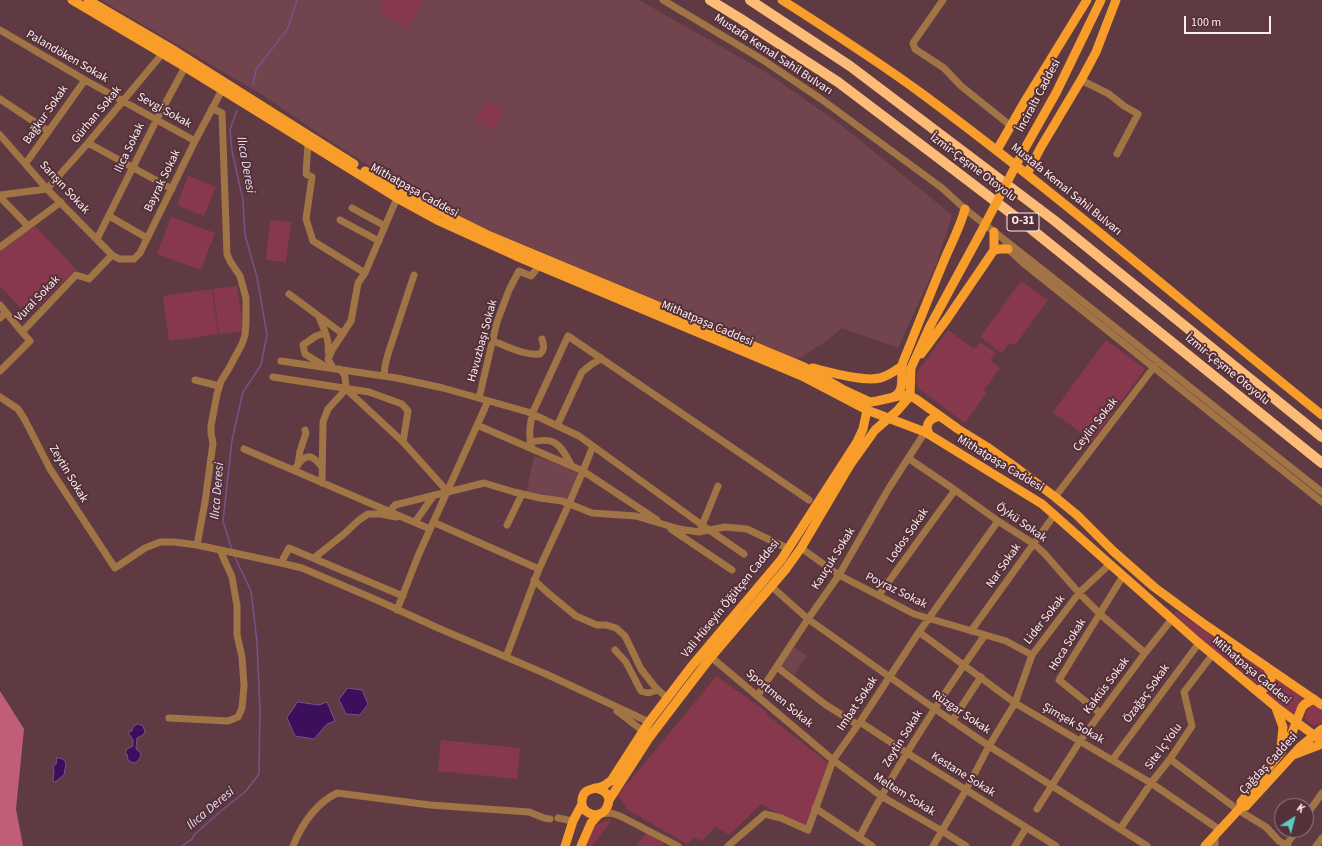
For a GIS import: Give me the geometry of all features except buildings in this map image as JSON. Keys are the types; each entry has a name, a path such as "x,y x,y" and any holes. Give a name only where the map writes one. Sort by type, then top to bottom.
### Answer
{"highway":[{"name":"İzmir-Çeşme Otoyolu","path":"710,0 838,82 945,162 1025,224 1322,463"},
{"name":"İzmir-Çeşme Otoyolu","path":"750,0 850,66 1024,197 1322,437"}],"main road":[{"name":"Mithatpaşa Caddesi","path":"72,0 185,67 397,198 439,221 539,266 802,376 867,410 927,433 1042,504 1055,514 1199,643 1276,707 1314,735"},
{"name":"Mithatpaşa Caddesi","path":"88,0 175,51 362,169 407,195 468,226 804,367 842,389 870,402 898,395 910,396 987,448 1055,497 1077,515 1113,551 1154,587 1204,624 1267,667 1318,698 1322,705"},
{"name":"Mustafa Kemal Sahil Bulvarı","path":"782,0 869,56 997,150 1171,290 1252,358 1321,412"},
{"path":"997,150 1086,0"},
{"name":"İnciraltı Caddesi","path":"905,366 929,328 980,234 1056,92 1101,0"},
{"path":"1028,174 1041,147 1096,52 1116,0"},
{"path":"867,410 872,406 898,395 901,388 905,366 941,267 960,226 965,209"},
{"path":"802,376 804,367 868,379 879,378 905,366 947,319 994,250 997,234"},
{"path":"994,250 1008,249"},
{"path":"905,366 910,396"},
{"name":"Vali Hüseyin Öğütçen Caddesi","path":"595,788 604,786 610,781 646,734 771,586 801,548 850,465 866,441 877,427 890,418 910,396"},
{"name":"Vali Hüseyin Öğütçen Caddesi","path":"649,722 691,666 782,560 857,442 863,429 867,410"},
{"path":"927,433 926,427 929,421 940,416"},
{"path":"1255,690 1266,688 1271,682 1271,675 1267,667"},
{"name":"Çağdaş Caddesi","path":"1240,808 1241,802 1281,752 1296,723 1302,707 1318,698"},
{"path":"1276,707 1282,727 1281,752"},
{"path":"646,734 649,722"},
{"name":"Çağdaş Caddesi","path":"1205,846 1240,808 1246,806 1290,756 1322,729"},
{"name":"Vali Hüseyin Öğütçen Caddesi","path":"609,800 646,734"},
{"path":"1290,756 1322,743 1314,735"},
{"path":"565,846 573,821 582,804 583,796 590,788 600,789 606,793 609,800 606,809 590,824 581,846"},
{"path":"582,804 585,811 593,815 599,814"}],"street":[{"name":"Mustafa Kemal Sahil Bulvarı","path":"663,0 763,60 821,99 942,188 965,209 1322,492"},
{"path":"943,0 913,43 915,49 944,68 962,86 1011,126"},
{"name":"Palandöken Sokak","path":"0,30 123,101"},
{"name":"Gürhan Sokak","path":"47,189 88,143 162,54"},
{"name":"Ilıca Sokak","path":"97,239 157,119 185,67"},
{"name":"Bağkur Sokak","path":"26,163 85,80"},
{"path":"1081,80 1109,94 1138,114 1117,154"},
{"name":"Bayrak Sokak","path":"112,255 119,259 134,259 140,253 195,141 222,90"},
{"path":"0,99 48,130"},
{"name":"Sevgi Sokak","path":"123,101 195,141"},
{"path":"212,108 222,113 227,254 240,276 246,298 245,335 242,344 221,381 211,426 210,433 213,443 197,546 281,562 302,568 546,674 649,722"},
{"name":"Sarışın Sokak","path":"0,135 26,163 47,189 112,255"},
{"path":"88,143 172,189"},
{"path":"308,143 306,174 312,177 306,219 313,241 365,273"},
{"path":"0,196 47,189"},
{"path":"0,196 28,226"},
{"path":"329,356 351,321 358,284 365,273 397,198"},
{"path":"0,247 61,202"},
{"path":"352,208 385,226"},
{"path":"109,216 147,238"},
{"path":"340,220 379,241"},
{"name":"Mustafa Kemal Sahil Bulvarı","path":"997,234 1008,249 1023,263 1322,502"},
{"name":"Vural Sokak","path":"0,371 30,341 22,332 76,275 89,279 112,255"},
{"name":"Havuzbaşı Sokak","path":"479,398 497,322 509,290 525,260"},
{"path":"519,271 531,276 539,266"},
{"path":"384,376 388,354 414,275"},
{"path":"289,294 343,334"},
{"path":"0,305 22,332"},
{"path":"0,318 6,312"},
{"path":"318,315 328,342 328,359 333,368"},
{"path":"322,483 323,422 328,409 346,390 346,378 343,372 305,354 303,345 325,332"},
{"path":"531,446 529,427 532,414 568,336 809,500"},
{"path":"493,341 535,355 540,354 544,350 542,339"},
{"path":"557,426 582,372 599,360 600,357"},
{"path":"281,361 384,376 442,388 532,414 579,436 700,529"},
{"name":"Ceylin Sokak","path":"1055,497 1154,367"},
{"path":"273,378 346,390 369,392 402,404 408,410 403,442"},
{"path":"195,380 220,386"},
{"path":"346,390 403,442 447,491"},
{"name":"Zeytin Sokak","path":"0,397 18,409 50,469 115,568 145,548 160,542 174,542 197,546"},
{"path":"397,610 418,556 488,401"},
{"path":"477,425 531,446 583,471 732,570"},
{"path":"296,468 306,433 305,430"},
{"name":"Kauçuk Sokak","path":"758,695 839,575 908,458 927,433"},
{"path":"531,446 542,440 556,443 562,448 572,466"},
{"path":"506,657 534,580 569,504 593,446"},
{"path":"244,449 296,468 322,483 412,521"},
{"path":"296,468 304,457 309,456 314,458 322,467"},
{"name":"Öykü Sokak","path":"908,458 998,521 1034,544 1100,614 1145,652"},
{"path":"390,511 395,505 484,483 522,494 562,501 592,513 636,516 679,529 709,530 725,527 746,529 789,549"},
{"path":"700,529 718,486"},
{"name":"Lodos Sokak","path":"879,596 955,490"},
{"path":"507,525 522,494"},
{"path":"412,521 434,495"},
{"path":"314,558 368,514 381,514 432,525 539,569"},
{"name":"Nar Sokak","path":"972,632 1055,514"},
{"name":"Imbat Sokak","path":"728,846 765,814 781,818 808,830 833,760 919,632 998,521"},
{"path":"709,530 744,554"},
{"path":"281,562 289,548 403,596"},
{"name":"Poyraz Sokak","path":"801,548 839,575 914,614 1006,641 1032,655"},
{"path":"169,718 228,721 238,717 242,708 244,686 242,657 237,635 237,606 232,576 222,550"},
{"name":"Lider Sokak","path":"933,846 1015,703 1032,655 1079,593 1110,564"},
{"name":"Hoca Sokak","path":"1100,713 1059,680 1123,576"},
{"path":"534,580 576,616 597,625 606,625 616,628 625,636 641,669 658,690 668,698"},
{"name":"Rüzgar Sokak","path":"771,586 808,619 952,721 1148,846"},
{"name":"Kaktüs Sokak","path":"1037,809 1080,741 1145,652 1172,619"},
{"name":"Şimşek Sokak","path":"919,632 1015,703 1113,759 1151,783 1218,833"},
{"name":"Zeytin Sokak","path":"859,838 881,796 907,753 985,635"},
{"name":"Özağaç Sokak","path":"1113,759 1199,643"},
{"path":"615,650 626,662 641,691 648,693 658,690"},
{"name":"Site İç Yolu","path":"1120,829 1192,726 1184,692 1212,654"},
{"name":"Sportmen Sokak","path":"711,656 833,760"},
{"name":"Kestane Sokak","path":"777,667 826,705 859,723 1056,846"},
{"path":"952,721 980,677"},
{"path":"602,701 646,734"},
{"path":"1170,759 1266,827 1278,843 1287,846"},
{"name":"Meltem Sokak","path":"833,760 881,796 966,846"},
{"path":"293,846 304,823 311,813 326,799 337,792 430,804 529,812 544,818 573,821"},
{"path":"1314,804 1322,793"},
{"path":"609,800 615,811 620,816"},
{"path":"815,808 872,846"},
{"path":"599,814 611,813 620,816 678,846"},
{"path":"1015,846 1026,828"},
{"path":"1215,846 1218,833"},
{"path":"1316,846 1322,838"}],"shaded area":[{"path":"101,0 639,0 764,71 836,121 952,215 936,265 898,348 842,328 825,342 798,359 491,231 397,184 261,94"},
{"path":"385,0 423,0 408,29 379,12"},
{"path":"486,101 503,110 493,130 475,121"},
{"path":"188,176 216,187 204,216 177,205"},
{"path":"171,217 215,233 201,270 157,254"},
{"path":"270,220 291,222 286,262 266,260"},
{"path":"35,226 76,269 28,316 0,286 0,251"},
{"path":"1021,281 1048,300 1016,344 1012,345 1009,343 1002,353 980,337"},
{"path":"237,286 244,331 219,334 213,289"},
{"path":"212,289 218,334 169,341 163,296"},
{"path":"948,330 974,349 980,342 996,353 990,360 1000,368 984,390 987,392 965,423 919,389 916,382 918,371"},
{"path":"1106,340 1145,369 1092,441 1053,412"},
{"path":"534,456 550,461 579,474 567,501 526,494"},
{"path":"1176,611 1264,671 1269,682 1259,687 1256,685 1213,650 1174,614"},
{"path":"794,647 807,656 794,675 781,665"},
{"path":"716,676 767,712 766,714 828,763 806,829 761,804 729,835 716,826 702,841 694,837 687,844 628,810 618,795"},
{"path":"1275,678 1307,698 1295,715 1263,693"},
{"path":"348,688 362,690 368,704 360,715 346,714 339,700"},
{"path":"0,691 24,729 16,809 23,846 0,846"},
{"path":"298,702 319,705 327,702 335,721 327,724 314,739 295,736 287,718"},
{"path":"1314,705 1322,708 1322,722 1317,725 1312,725 1309,723 1305,716 1309,708"},
{"path":"138,724 143,726 145,732 137,738 136,749 140,752 141,756 137,762 133,763 128,760 127,754 125,754 127,749 133,746 133,740 129,734 129,731 132,731 133,727"},
{"path":"441,740 520,748 517,779 438,771"},
{"path":"57,758 63,759 66,763 64,775 55,782 53,781 53,766 56,764"},
{"path":"610,819 611,821 592,846 586,846 594,826"},
{"path":"646,833 664,843 662,846 636,846"}],"waterway":[{"name":"Ilıca Deresi","path":"253,85 256,70 288,28 297,0"},
{"name":"Ilıca Deresi","path":"232,550 223,521 232,440 243,392 261,365 267,335 257,277 245,235 243,200 232,151 230,130 237,110"},
{"name":"Ilıca Deresi","path":"182,846 192,839 194,835 246,791 259,774 260,710 257,642 251,591 234,555"}]}
